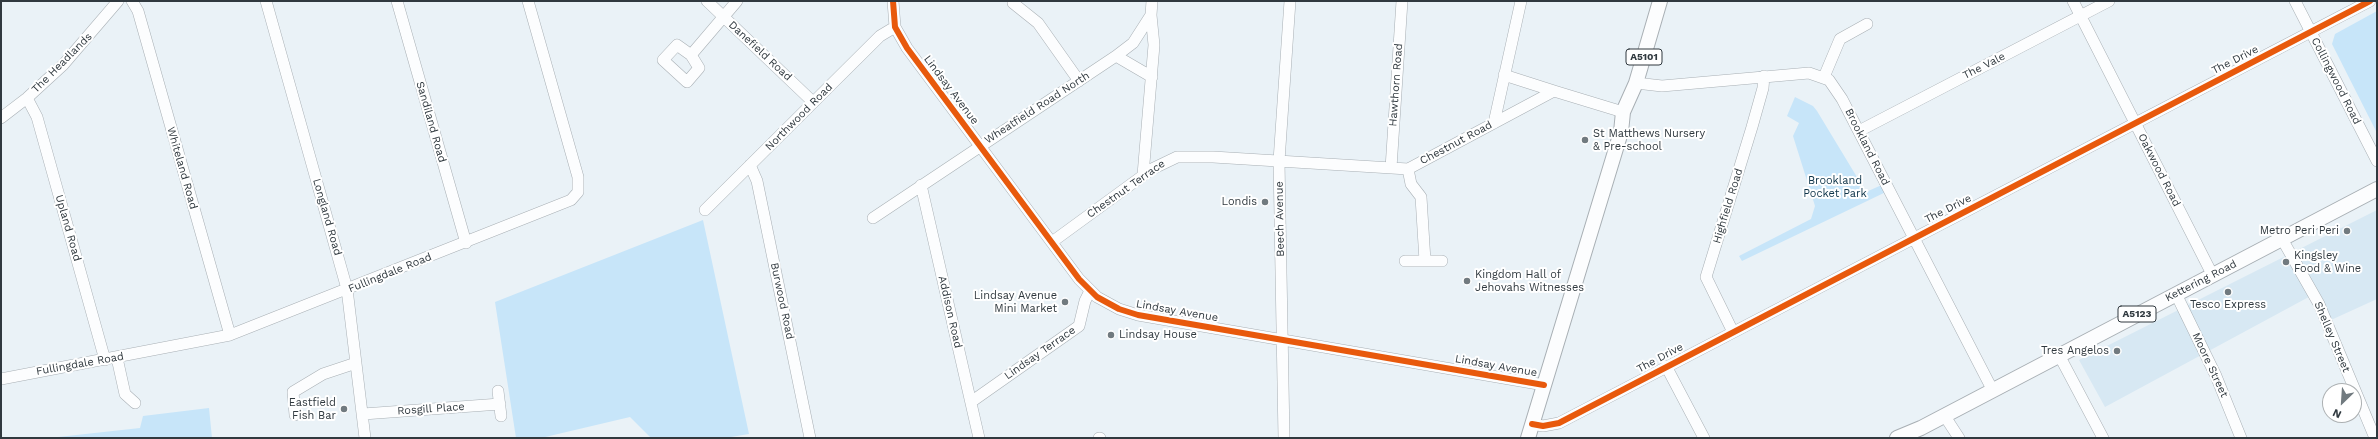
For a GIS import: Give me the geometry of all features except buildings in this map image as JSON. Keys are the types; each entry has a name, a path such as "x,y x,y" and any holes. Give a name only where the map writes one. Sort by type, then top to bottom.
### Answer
{"main road":[{"name":"A5101","path":"1528,438 1621,132 1623,112 1636,83 1660,1"},
{"name":"Kettering Road","path":"1897,438 2212,276 2377,189"}],"street":[{"name":"The Headlands","path":"1,118 27,98 84,43 118,1"},
{"name":"Whiteland Road","path":"132,1 138,10 230,335"},
{"name":"Longland Road","path":"266,1 347,289 365,438"},
{"name":"Sandiland Road","path":"397,1 466,242"},
{"name":"Fullingdale Road","path":"1,379 117,358 230,335 566,203 576,196 578,192 578,177 528,1"},
{"name":"Danefield Road","path":"707,1 813,102"},
{"path":"691,55 723,16 738,1"},
{"name":"Lindsay Avenue","path":"893,1 895,27 907,48 1090,291 1119,309 1138,315 1544,384"},
{"path":"1143,175 1154,45 1151,15 1152,1"},
{"name":"Beech Avenue","path":"1284,438 1280,161 1290,1"},
{"name":"Hawthorn Road","path":"1391,168 1402,1"},
{"path":"1494,123 1521,1"},
{"name":"Oakwood Road","path":"2072,1 2212,276"},
{"name":"The Vale","path":"1859,131 2109,1"},
{"name":"Collingwood Road","path":"2295,1 2377,161"},
{"name":"The Drive","path":"1532,424 1550,426 1559,423 2370,1"},
{"path":"1013,3 1038,23 1079,81"},
{"name":"Wheatfield Road North","path":"873,218 1116,56 1133,43 1151,15"},
{"path":"1636,83 1662,86 1809,73 1824,77 1840,39 1867,24"},
{"name":"Northwood Road","path":"705,210 880,36 895,27"},
{"path":"1116,56 1152,78"},
{"path":"1504,75 1623,112"},
{"name":"Highfield Road","path":"1734,332 1706,277 1752,128 1763,88 1764,76"},
{"name":"Brookland Road","path":"1824,77 1837,90 1992,389"},
{"name":"Chestnut Road","path":"1280,161 1408,169 1554,91"},
{"name":"Upland Road","path":"27,98 37,117 105,360"},
{"name":"Chestnut Terrace","path":"1052,242 1143,175 1166,161 1185,156 1280,161"},
{"name":"Burwood Road","path":"750,165 757,181 810,438"},
{"path":"1408,169 1411,184 1421,197 1425,261"},
{"name":"Addison Road","path":"921,185 979,438"},
{"name":"Shelley Street","path":"2282,239 2319,304 2374,438"},
{"path":"1405,261 1442,261"},
{"name":"Lindsay Terrace","path":"971,402 1079,326 1085,301 1090,291"},
{"name":"Moore Street","path":"2176,294 2216,376 2241,438"},
{"path":"2059,355 2103,438"},
{"path":"117,358 125,394 135,403"},
{"path":"295,415 293,392 323,374 356,363"},
{"path":"1666,366 1704,438"},
{"path":"498,391 501,416"},
{"name":"Rosgill Place","path":"363,414 500,404"},
{"path":"1944,415 1959,438"}],"shaded area":[{"path":"2377,210 2377,299 2331,320 2318,292 2105,407 2079,360"}],"green space":[{"path":"2377,11 2377,133 2332,44 2335,34"},
{"name":"Brookland Pocket Park","path":"1795,97 1813,106 1817,111 1866,192 1884,184 1888,191 1742,261 1739,256 1811,219 1815,206 1793,136 1799,123 1787,116"},
{"path":"703,220 749,434 725,438 651,438 630,417 541,438 516,438 495,302"},
{"path":"209,408 212,438 49,438 140,428 143,416"}],"cycle path":[{"path":"893,1 895,27 907,48 1079,279 1097,297 1119,309 1138,315 1544,385"},
{"path":"1532,424 1543,426 1559,423 2370,1"}],"place":[{"name":"St Matthews Nursery & Pre-school","path":"1585,140"},
{"name":"Londis","path":"1265,202"},
{"name":"Metro Peri Peri","path":"2347,231"},
{"name":"Kingsley Food & Wine","path":"2286,262"},
{"name":"Kingdom Hall of Jehovahs Witnesses","path":"1467,281"},
{"name":"Tesco Express","path":"2228,292"},
{"name":"Lindsay Avenue Mini Market","path":"1065,302"},
{"name":"Lindsay House","path":"1111,335"},
{"name":"Tres Angelos","path":"2117,351"},
{"name":"Eastfield Fish Bar","path":"344,409"}]}
